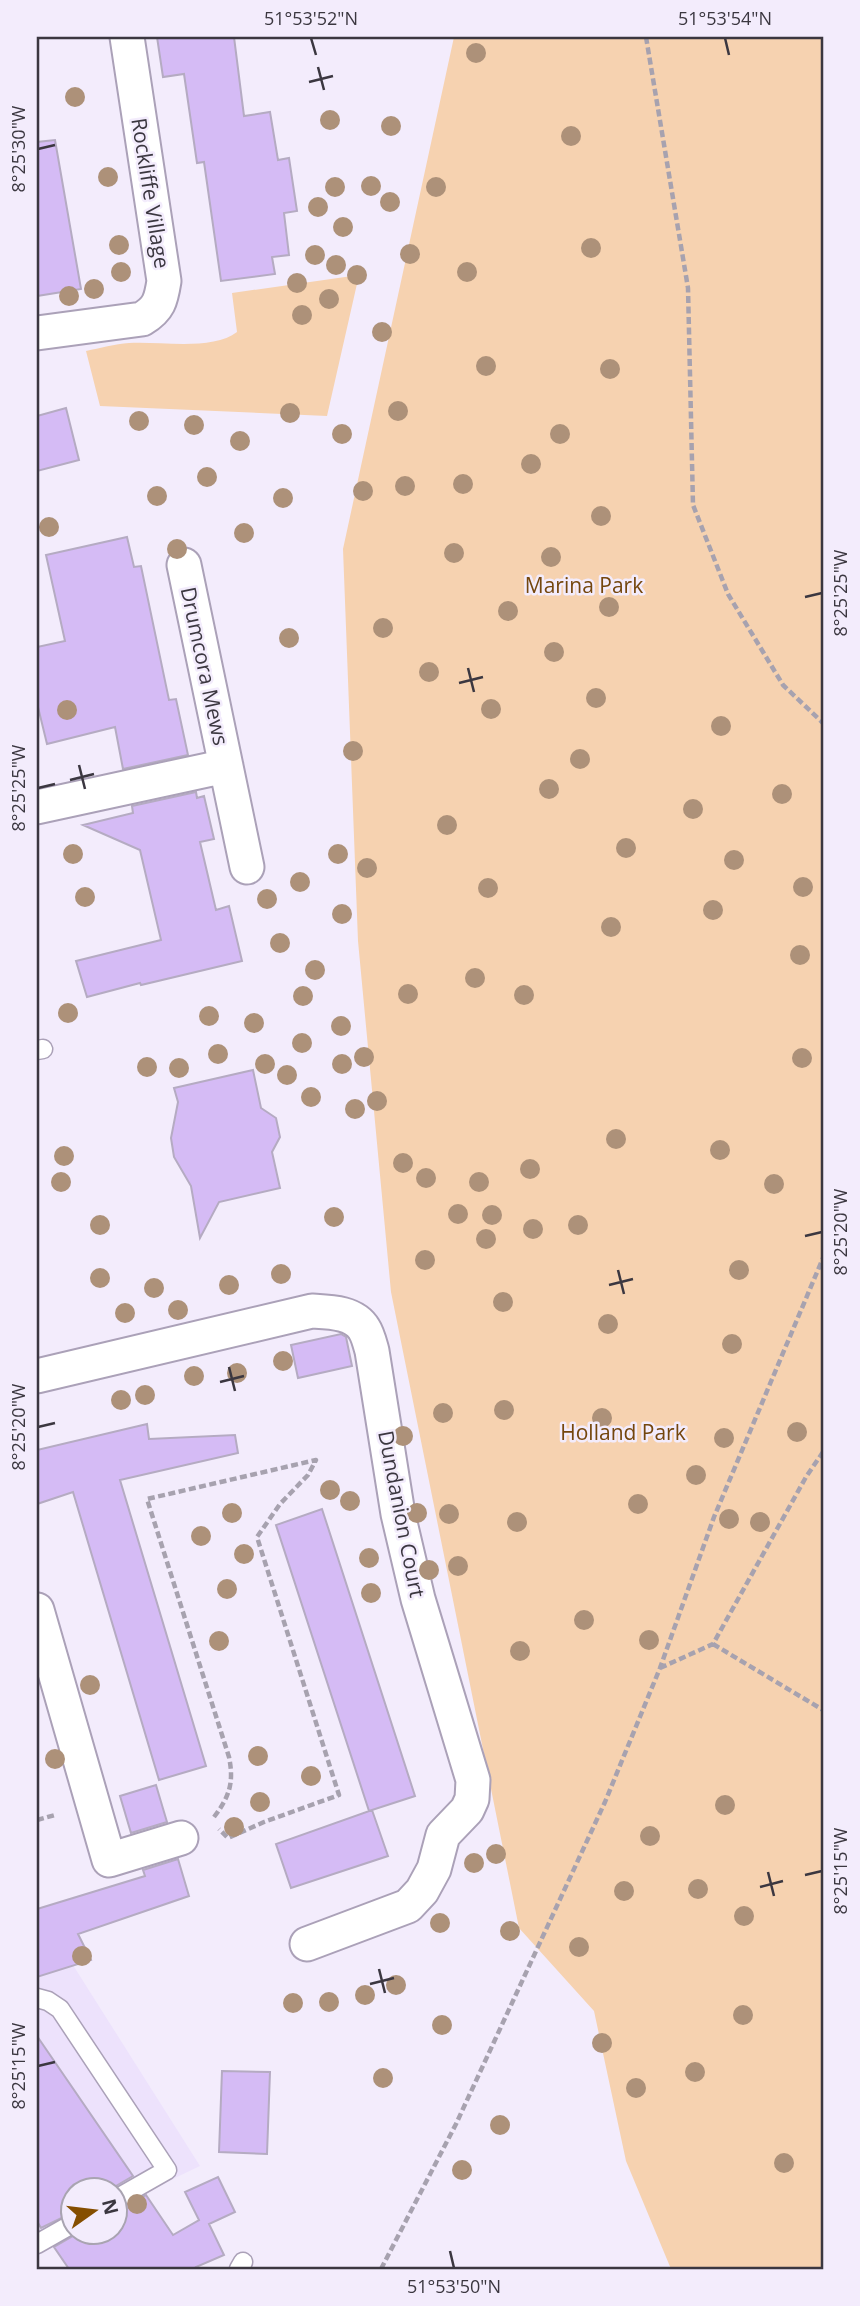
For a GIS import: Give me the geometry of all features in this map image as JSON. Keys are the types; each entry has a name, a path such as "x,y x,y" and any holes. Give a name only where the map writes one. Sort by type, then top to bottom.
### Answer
{"street":[{"name":"Rockliffe Village","path":"37,333 142,319 155,311 162,296 164,281 127,37"},
{"name":"Drumcora Mews","path":"184,565 247,867"},
{"name":"Drumcora Mews","path":"37,807 226,766"},
{"name":"Dundanion Court","path":"37,1376 312,1311 347,1316 363,1327 372,1351 398,1514 418,1599 473,1780 472,1799 467,1810 443,1835 434,1869 422,1891 408,1906 307,1944"},
{"path":"37,1610 109,1860 181,1838"}],"lane":[{"path":"37,1998 60,2009 167,2170 130,2191"},
{"path":"37,2244 60,2231"}],"path":[{"path":"646,37 688,288 693,505 728,594 783,685 823,723"},
{"path":"381,2269 467,2100 605,1802 660,1668 714,1517 823,1258"},
{"path":"660,1668 713,1644 806,1477 823,1452"},
{"path":"316,1460 257,1537 339,1795 228,1838 210,1822 226,1800 233,1774 147,1499 316,1460"},
{"path":"713,1644 823,1710"}],"shaded area":[{"path":"59,1943 200,2166 130,2199 130,2176 60,2176 60,2232 37,2243 37,1950"}],"green space":[{"name":"Marina Park","path":"454,37 823,37 823,2269 671,2269 626,2161 594,2011 519,1928 391,1292 358,941 343,549"},
{"path":"359,275 327,416 100,406 86,351 129,343 186,344 227,338 237,332 232,293"}],"building":[{"path":"157,37 234,37 244,116 270,112 278,160 289,158 297,211 284,213 289,255 272,257 275,274 221,281 204,162 197,163 184,74 163,77"},
{"path":"55,140 81,289 37,296 37,142"},
{"path":"66,408 79,460 37,471 37,416"},
{"path":"127,537 134,567 141,566 169,700 176,699 188,755 123,769 115,727 47,744 37,703 37,647 65,641 46,555"},
{"path":"196,792 197,798 204,796 214,839 200,842 216,910 229,906 242,961 87,997 76,961 161,940 140,850 83,825 133,813 132,806"},
{"path":"253,1070 261,1108 276,1118 280,1137 272,1152 280,1188 219,1202 200,1238 191,1186 174,1157 171,1138 178,1102 174,1088"},
{"path":"341,1334 346,1337 352,1366 298,1378 291,1345"},
{"path":"147,1424 149,1439 235,1435 238,1453 120,1480 206,1766 159,1780 73,1492 37,1504 37,1450"},
{"path":"322,1509 415,1796 369,1811 276,1525"},
{"path":"156,1785 167,1822 131,1833 120,1796"},
{"path":"372,1810 388,1856 291,1888 276,1844"},
{"path":"178,1859 189,1896 78,1934 91,1960 37,1977 37,1909 145,1876 143,1870"},
{"path":"37,2036 133,2176 60,2176 60,2219 41,2228 37,2221"},
{"path":"222,2071 270,2072 267,2154 219,2152"},
{"path":"218,2177 235,2212 209,2224 224,2255 196,2267 197,2269 69,2269 54,2247 60,2244 60,2246 130,2246 130,2203 146,2195 173,2235 199,2220 185,2192"}],"park label":[{"name":"Holland Park","path":"623,1432"}]}
